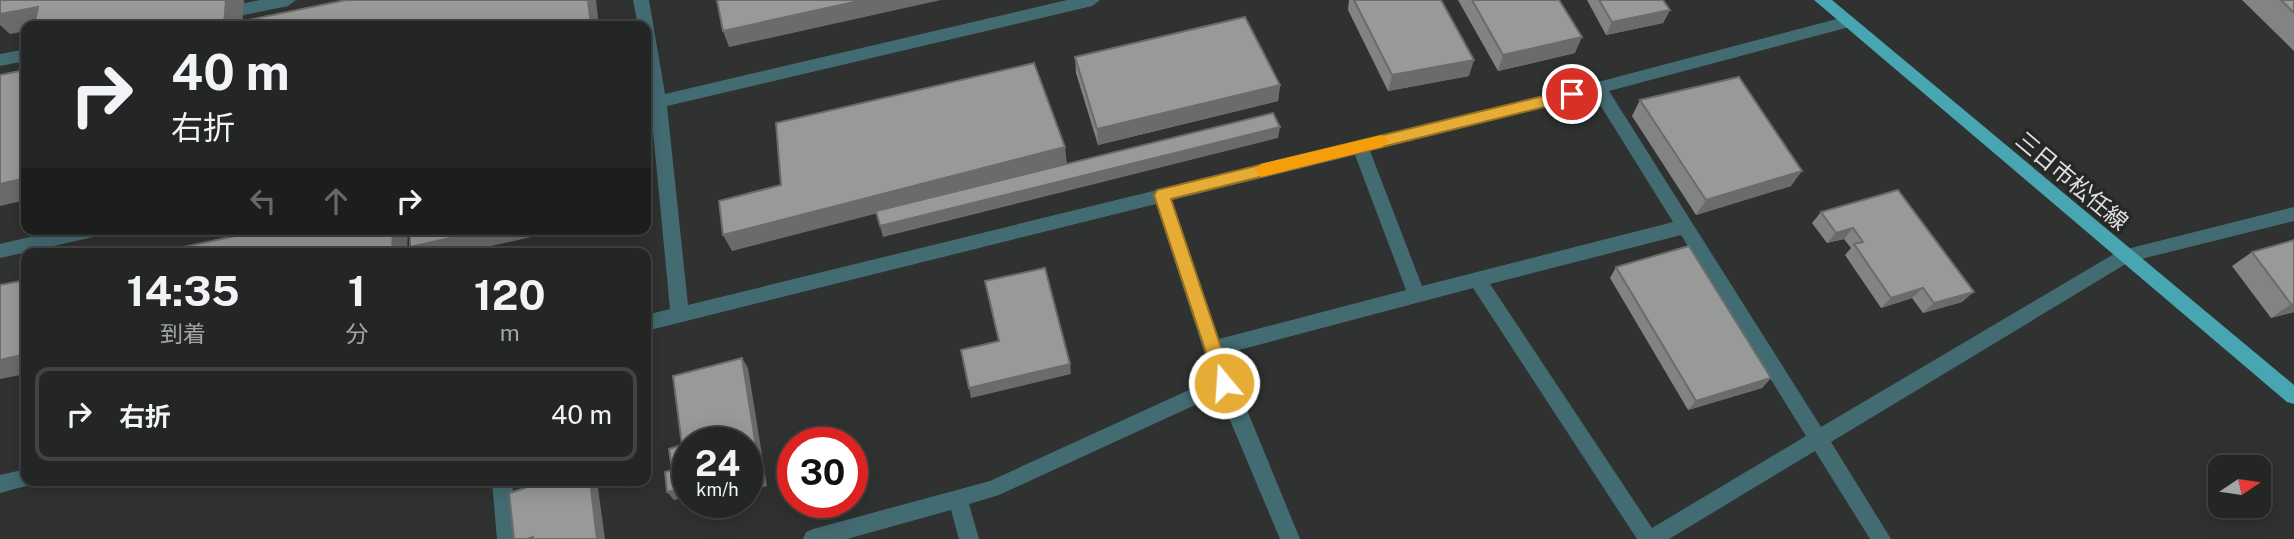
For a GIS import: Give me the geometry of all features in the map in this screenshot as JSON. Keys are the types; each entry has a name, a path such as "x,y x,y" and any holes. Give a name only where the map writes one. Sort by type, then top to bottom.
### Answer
{"main road":[{"name":"三日市松任線","path":"1822,0 2294,396"}],"street":[{"path":"200,18 288,0"},
{"path":"641,0 645,21"},
{"path":"680,315 652,104 1091,0"},
{"path":"651,322 1598,88 1848,22"},
{"path":"0,60 21,56"},
{"path":"1598,88 1881,539"},
{"path":"1360,146 1417,295"},
{"path":"1162,195 1224,383 1290,539"},
{"path":"1478,279 1650,539 2125,256 2294,214"},
{"path":"1213,349 1686,226"},
{"path":"0,251 71,235"},
{"path":"813,539 992,489 1224,383"},
{"path":"0,484 21,479"},
{"path":"502,486 507,539"},
{"path":"958,498 969,539"}],"building":[{"path":"0,0 226,0 224,21 35,21 38,7 0,14"},
{"path":"346,0 588,0 590,21 244,21"},
{"path":"717,0 863,0 723,31"},
{"path":"1354,0 1441,0 1474,60 1392,75"},
{"path":"1472,0 1559,0 1582,37 1503,55"},
{"path":"1599,0 1663,0 1670,10 1612,22"},
{"path":"2281,0 2294,0 2294,13"},
{"path":"1245,17 1280,85 1097,129 1075,57"},
{"path":"1034,63 1065,147 723,235 719,201 781,185 776,123"},
{"path":"21,71 21,179 0,184 0,75"},
{"path":"1739,77 1802,171 1706,200 1640,100"},
{"path":"1273,113 1280,127 880,226 876,211"},
{"path":"1898,190 1974,292 1934,303 1923,288 1891,298 1854,244 1863,242 1853,228 1836,233 1821,212"},
{"path":"240,235 393,235 392,248 179,248"},
{"path":"410,235 464,235 410,247"},
{"path":"2294,240 2294,304 2291,304 2252,252"},
{"path":"1689,246 1771,378 1696,401 1616,267"},
{"path":"1045,268 1070,364 969,388 961,350 999,341 985,281"},
{"path":"21,281 21,355 0,360 0,285"},
{"path":"742,358 753,427 680,427 673,376"},
{"path":"672,448 672,470 669,449"},
{"path":"672,470 672,491 667,492 665,472"},
{"path":"591,486 597,539 514,539 509,493 525,488"}],"slow traffic":[{"path":"1261,170 1382,141"}],"route":[{"path":"1224,383 1162,195 1572,94"}]}
